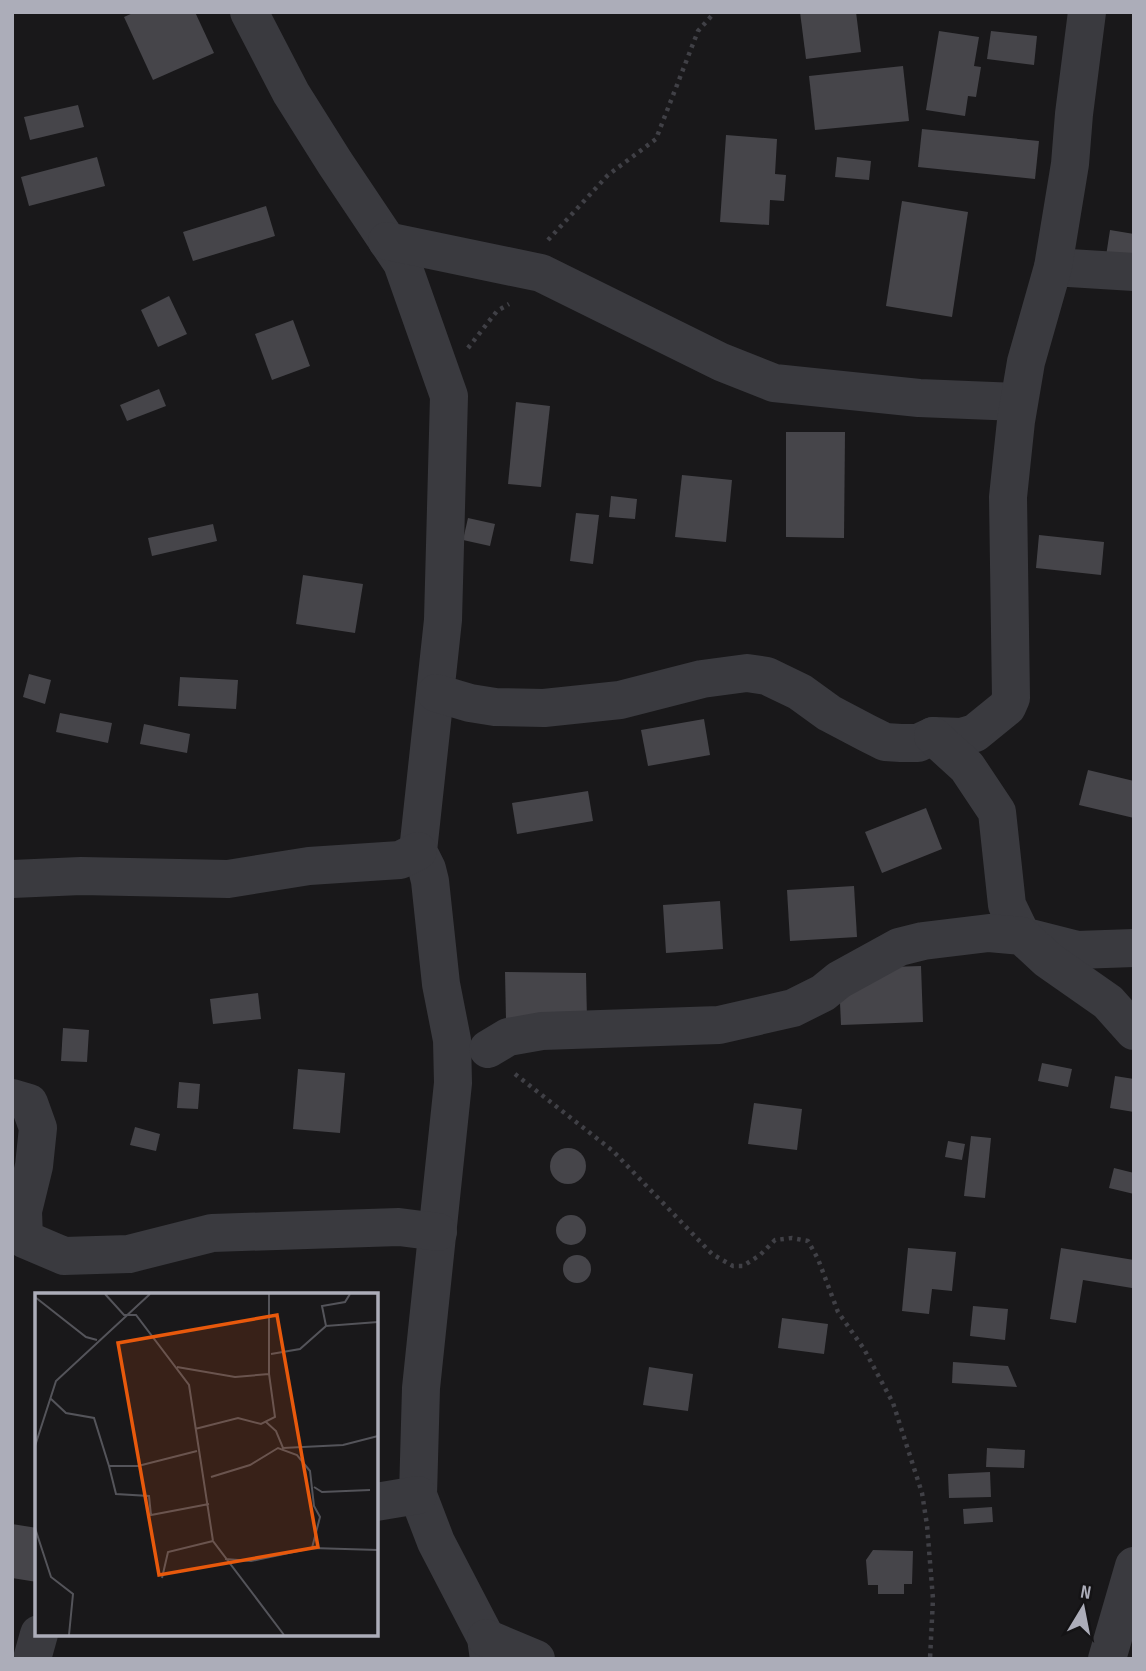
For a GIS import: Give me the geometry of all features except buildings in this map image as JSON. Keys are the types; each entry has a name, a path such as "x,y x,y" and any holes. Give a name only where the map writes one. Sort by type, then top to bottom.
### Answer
{"street":[{"path":"249,12 291,93 402,263 449,396 444,606 418,850 427,869 441,984 452,1040 451,1110 421,1388 418,1495 436,1542 487,1649 536,1659"},
{"path":"436,693 495,707 544,708 620,700 702,679 747,673 767,676 885,742 918,743 933,736 962,737 975,733 1007,708 1011,698 1008,497 1018,402 1026,362 1053,267 1070,164 1087,12"},
{"path":"387,241 541,273 709,357 774,383 919,398 1018,402"},
{"path":"1053,267 1134,272"},
{"path":"933,736 967,767 997,811 1007,905 1022,936 1048,960 1108,1002 1134,1031"},
{"path":"12,879 81,876 228,878 309,866 400,860 418,850"},
{"path":"488,1049 508,1037 542,1031 719,1025 747,1017 771,1015 793,1008 823,993 839,980 899,947 923,941 989,933 1022,936 1077,950 1134,948"},
{"path":"12,1098 29,1103 38,1128 34,1166 23,1211 24,1239 64,1256 129,1254 212,1233 399,1227 438,1232"},
{"path":"378,1502 418,1495"},
{"path":"1107,1659 1134,1566"},
{"path":"32,1659 38,1636"}],"path":[{"path":"444,380 497,311 525,295 530,271 542,247 608,174 656,139 698,31 715,12"},
{"path":"488,1049 524,1082 613,1151 712,1254 733,1266 743,1266 760,1255 775,1240 792,1238 808,1241 818,1259 838,1312 864,1349 893,1403 922,1493 933,1600 930,1659"}]}
